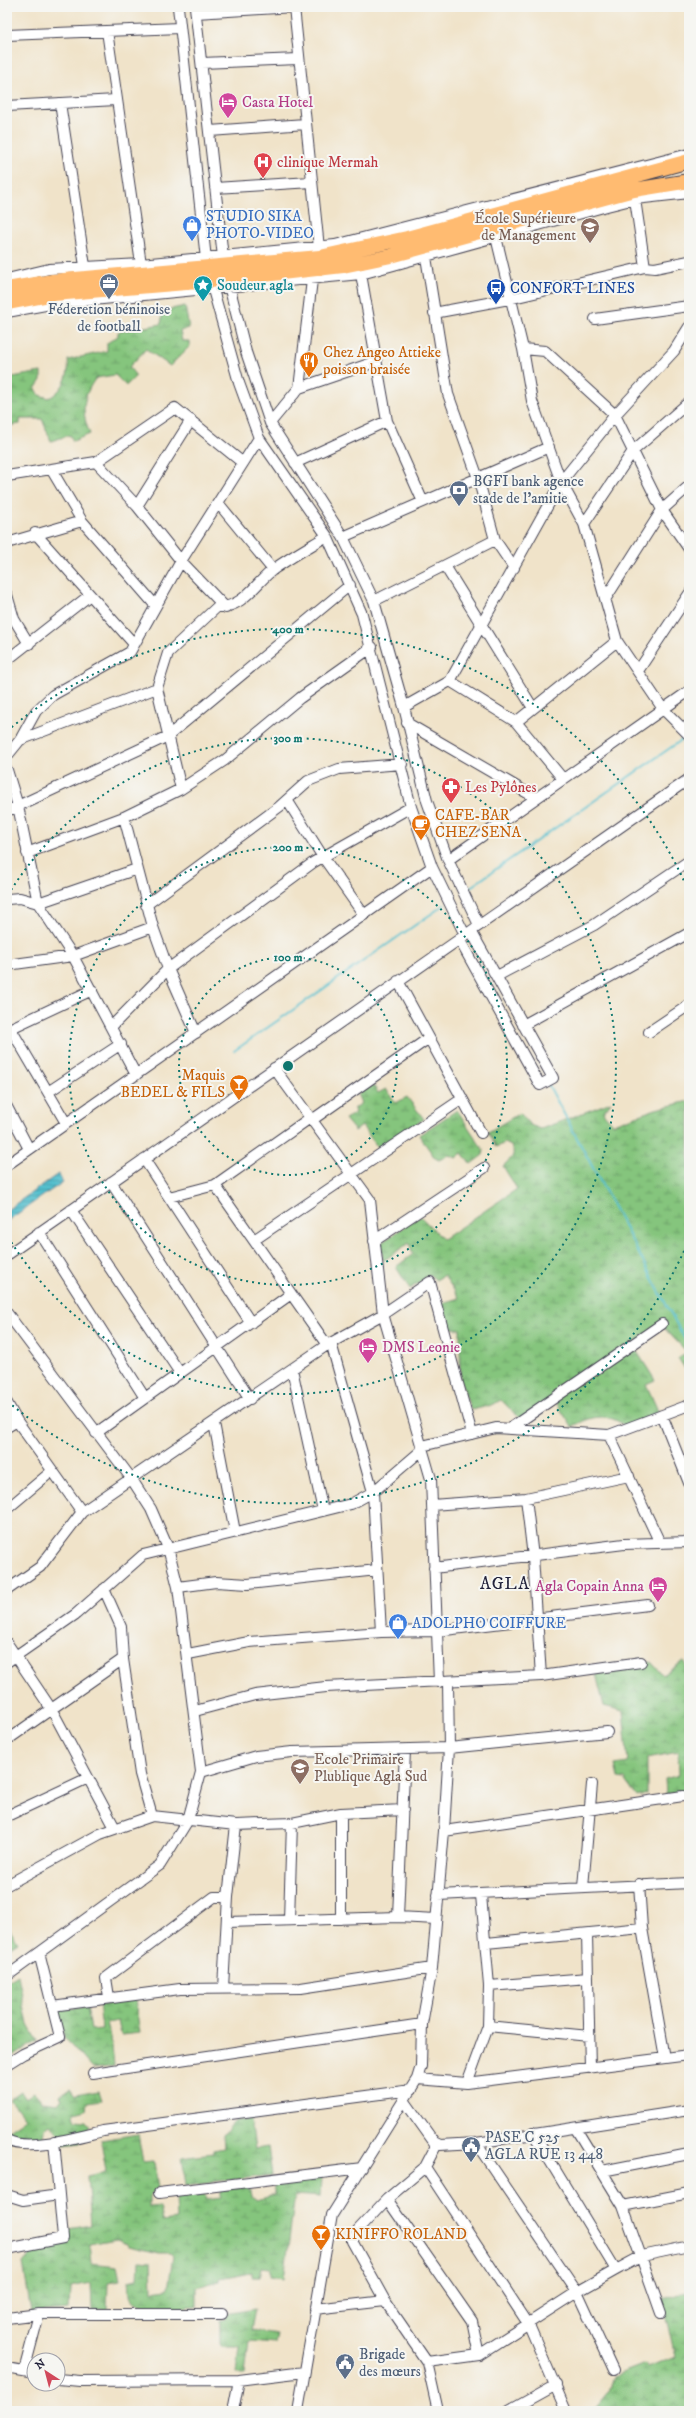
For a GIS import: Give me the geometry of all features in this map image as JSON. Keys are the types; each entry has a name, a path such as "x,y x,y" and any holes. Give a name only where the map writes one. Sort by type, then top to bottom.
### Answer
{"highway":[{"path":"7,303 54,294 226,272 374,247 689,161"},
{"path":"226,272 315,271 367,262 634,190 689,181"},
{"path":"7,289 54,281 209,274"}],"street":[{"path":"178,7 209,274 239,383 259,438 327,536 350,585 362,614 372,647 402,764 411,807 432,867 468,932 540,1085 553,1078 497,976 468,932 448,860 426,801 404,707 374,601 343,537 270,423 246,352 226,272 215,188 196,10 294,7 298,59 319,248"},
{"path":"7,36 180,28"},
{"path":"107,31 141,264"},
{"path":"202,63 298,59"},
{"path":"7,106 116,100"},
{"path":"60,103 85,266"},
{"path":"210,131 305,124"},
{"path":"7,312 226,272 689,154"},
{"path":"215,188 311,182"},
{"path":"226,272 312,280 361,274 635,200 689,192"},
{"path":"635,200 646,267"},
{"path":"496,237 509,299 522,349 532,401 561,482 584,524 617,641 663,710 689,735"},
{"path":"426,257 448,394 478,478 494,540 514,568"},
{"path":"434,313 509,299 646,267 655,268 689,261"},
{"path":"7,279 49,269 141,264 209,274"},
{"path":"361,274 375,362 387,421 423,502"},
{"path":"300,388 312,280"},
{"path":"595,319 689,306"},
{"path":"404,707 450,681 561,482 615,415 674,351 689,327"},
{"path":"522,349 545,351 615,415 662,510 688,545"},
{"path":"270,423 300,388 375,362"},
{"path":"584,524 633,451 689,402"},
{"path":"7,476 96,462 173,408 191,420 243,463"},
{"path":"138,506 191,420"},
{"path":"295,463 387,421"},
{"path":"7,756 20,740 36,711 53,695 130,652 181,561 259,438"},
{"path":"343,537 549,447"},
{"path":"96,462 138,506 181,561 226,608"},
{"path":"51,469 82,521 155,605"},
{"path":"606,598 662,510 689,486"},
{"path":"218,504 273,570"},
{"path":"7,543 35,533 82,521"},
{"path":"35,533 134,644"},
{"path":"182,789 157,688 168,653 217,607 226,608 247,595 273,570 327,536"},
{"path":"374,601 494,540"},
{"path":"445,566 483,624 533,708"},
{"path":"7,811 168,736 350,585"},
{"path":"638,671 689,594"},
{"path":"7,595 14,619 28,644"},
{"path":"7,660 90,595"},
{"path":"516,722 617,641"},
{"path":"27,854 124,817 182,789 225,760 300,698 372,647"},
{"path":"450,681 516,722 564,779"},
{"path":"20,740 157,688"},
{"path":"448,860 689,691"},
{"path":"407,723 536,798"},
{"path":"146,905 287,800 308,782 339,769 402,764"},
{"path":"7,770 18,806 38,903 73,956 112,1026 136,1075"},
{"path":"7,1255 689,779"},
{"path":"287,800 323,856 364,915"},
{"path":"112,1026 168,969 323,856 411,807"},
{"path":"124,817 153,927 168,969 196,1033"},
{"path":"497,976 594,925 689,861"},
{"path":"7,1164 432,867"},
{"path":"7,899 20,898 38,903 137,869"},
{"path":"7,965 73,956 153,927"},
{"path":"523,1025 689,933"},
{"path":"398,981 480,1133"},
{"path":"66,1123 9,1030 92,990"},
{"path":"649,1032 689,1005"},
{"path":"169,1197 215,1185 429,1038"},
{"path":"48,1092 121,1044"},
{"path":"274,1068 370,1200 383,1314 431,1479 437,1631 444,1682 449,1748 444,1831 432,1968 422,2024 421,2066 417,2079 411,2090 332,2215 298,2411"},
{"path":"254,1240 462,1099"},
{"path":"7,1107 29,1149"},
{"path":"144,1159 251,1322"},
{"path":"374,1241 484,1168"},
{"path":"111,1182 250,1399"},
{"path":"215,1185 291,1294 329,1344 373,1492 381,1632"},
{"path":"71,1210 180,1373"},
{"path":"39,1232 145,1398"},
{"path":"7,1590 40,1567 82,1512 329,1344 383,1314 430,1282 472,1434"},
{"path":"96,1433 291,1294"},
{"path":"7,1313 131,1478 152,1509 168,1548 178,1588 188,1654 201,1772 188,1820 160,1865 7,1976"},
{"path":"509,1429 662,1324"},
{"path":"292,1369 323,1511"},
{"path":"7,1403 16,1421 82,1512"},
{"path":"11,1659 76,1614 143,1555 352,1504 373,1492 422,1448 496,1428 609,1435 689,1405"},
{"path":"662,1415 689,1484"},
{"path":"7,1427 16,1421"},
{"path":"214,1423 235,1532"},
{"path":"609,1435 660,1543"},
{"path":"7,1509 52,1470"},
{"path":"432,1505 526,1498 629,1476"},
{"path":"526,1498 533,1557 542,1676"},
{"path":"434,1568 533,1557 624,1544 689,1542"},
{"path":"178,1588 216,1582 248,1584 378,1570"},
{"path":"104,1589 121,1627 123,1659 140,1774 152,1816"},
{"path":"188,1654 249,1642 381,1632 437,1631 648,1605"},
{"path":"7,1643 11,1659 52,1710 115,1828"},
{"path":"7,1740 123,1659"},
{"path":"195,1711 255,1695 326,1687 542,1676 641,1662"},
{"path":"201,1772 256,1756 292,1752 449,1748 607,1732"},
{"path":"398,1918 406,1750"},
{"path":"7,1816 88,1778"},
{"path":"583,1887 592,1784"},
{"path":"444,1831 683,1796"},
{"path":"7,1885 115,1828 152,1816 236,1825 292,1823 341,1812 403,1810"},
{"path":"341,1812 341,1919"},
{"path":"289,1920 292,1823"},
{"path":"223,1988 228,1922 228,1898 236,1825"},
{"path":"438,1895 481,1895 583,1887 689,1883"},
{"path":"639,1884 642,1928 665,2058"},
{"path":"467,2083 488,2026 490,1986 481,1895"},
{"path":"109,1997 106,1978 214,1897 228,1898"},
{"path":"228,1922 398,1918 436,1919"},
{"path":"486,1943 642,1928"},
{"path":"587,1934 590,2068"},
{"path":"7,2064 23,2054 60,2037 39,1953"},
{"path":"52,2006 180,1988 301,1988 432,1968"},
{"path":"490,1986 588,1978"},
{"path":"93,2073 422,2024"},
{"path":"488,2026 589,2036"},
{"path":"417,2079 467,2083 689,2055"},
{"path":"7,2140 19,2144 54,2142 103,2131 411,2090"},
{"path":"404,2100 437,2144"},
{"path":"437,2144 476,2143 689,2110"},
{"path":"576,2128 624,2206 661,2314"},
{"path":"533,2133 616,2270"},
{"path":"7,2249 63,2238 54,2142"},
{"path":"476,2143 577,2292 614,2370"},
{"path":"437,2144 425,2166 387,2199 358,2230 352,2241 385,2301 427,2362 438,2411"},
{"path":"602,2172 689,2154"},
{"path":"425,2166 528,2325 556,2385 566,2411"},
{"path":"159,2193 362,2168"},
{"path":"624,2206 689,2192"},
{"path":"7,2195 23,2200 59,2195"},
{"path":"387,2199 472,2321 479,2355"},
{"path":"427,2362 479,2355 528,2325 577,2292 642,2256 689,2246"},
{"path":"315,2309 385,2301"},
{"path":"7,2368 24,2371 39,2314"},
{"path":"7,2318 39,2314 222,2314"},
{"path":"66,2380 80,2381 240,2380 304,2372"},
{"path":"233,2411 240,2380"},
{"path":"508,2411 556,2385"}],"green space":[{"path":"185,306 189,328 180,331 182,341 190,341 190,346 170,366 146,349 129,367 136,376 126,386 115,375 96,378 88,391 84,405 85,419 90,434 73,441 70,435 51,441 42,419 20,419 20,424 7,426 7,378 41,372 41,380 35,389 39,395 49,398 62,387 67,377 68,360 107,351 107,343 118,336 118,332 161,324 163,311"},
{"path":"373,1085 378,1093 386,1089 396,1103 407,1097 424,1119 379,1149 362,1126 355,1131 345,1119 354,1114 355,1108 362,1103 358,1094"},
{"path":"689,1101 689,1375 678,1358 687,1352 663,1327 634,1347 655,1380 646,1384 659,1413 625,1426 612,1419 599,1417 586,1420 572,1427 555,1401 523,1422 501,1400 489,1406 471,1410 460,1380 460,1329 446,1328 439,1304 459,1298 444,1275 436,1280 430,1275 410,1289 396,1267 413,1254 409,1243 383,1261 381,1243 420,1216 443,1239 517,1189 503,1166 513,1155 513,1149 505,1143 496,1147 488,1132 520,1113 530,1125 541,1129 611,1102 603,1113 613,1124 656,1109"},
{"path":"457,1110 484,1151 483,1155 471,1164 462,1153 456,1158 449,1155 439,1160 435,1158 419,1135"},
{"path":"684,1661 689,1668 689,1790 666,1794 665,1779 679,1775 678,1752 647,1758 647,1794 637,1797 625,1779 618,1778 615,1765 628,1763 623,1711 604,1706 596,1674 651,1662 663,1675"},
{"path":"7,1926 18,1942 7,1949"},
{"path":"18,1975 28,2025 37,2041 7,2060 7,1982"},
{"path":"135,2000 140,2033 121,2035 118,2021 107,2023 111,2038 114,2066 93,2069 64,2037 57,2010 87,2007 91,2030 102,2029 99,2005"},
{"path":"70,2088 75,2095 99,2091 102,2100 87,2102 86,2109 75,2112 74,2115 76,2120 86,2121 90,2126 81,2136 80,2143 63,2145 62,2135 50,2125 45,2129 44,2142 12,2137 7,2131 25,2119 10,2099 21,2091 26,2098 34,2092 43,2102 58,2104 62,2099 60,2094"},
{"path":"251,2119 255,2149 268,2147 272,2175 186,2186 182,2157 213,2153 213,2150 224,2148 223,2135 235,2121"},
{"path":"138,2134 143,2162 154,2161 158,2188 149,2196 149,2208 160,2207 163,2221 177,2219 176,2195 204,2192 206,2200 221,2198 221,2189 249,2186 251,2196 257,2200 274,2195 274,2183 322,2177 321,2197 295,2195 284,2278 270,2276 270,2268 261,2267 259,2277 252,2277 252,2272 219,2278 219,2281 196,2287 196,2307 151,2308 142,2306 135,2303 131,2299 129,2280 138,2278 139,2261 151,2262 152,2291 168,2289 173,2256 170,2253 159,2253 129,2246 127,2243 116,2239 89,2244 91,2263 117,2266 120,2280 108,2282 107,2309 92,2310 91,2283 70,2287 69,2309 31,2312 23,2263 35,2249 68,2239 69,2229 91,2225 87,2176 106,2172 101,2140"},
{"path":"687,2291 689,2295 689,2411 592,2411 609,2391 614,2376 645,2364 648,2368 675,2357 662,2300"},
{"path":"255,2309 251,2330 277,2334 275,2344 249,2342 245,2374 237,2374 240,2346 220,2346 220,2320 225,2319 225,2314"}],"water":[{"path":"58,1174 63,1182 7,1221 7,1210"}],"waterway":[{"path":"469,888 686,737"},
{"path":"234,1051 444,905"},
{"path":"548,1084 689,1347"}],"place":[{"name":"Casta Hotel","path":"228,119"},
{"name":"clinique Mermah","path":"263,179"},
{"name":"STUDIO SIKA PHOTO-VIDEO","path":"192,242"},
{"name":"École Supérieure de Management","path":"590,244"},
{"name":"Féderetion béninoise de football","path":"109,300"},
{"name":"Soudeur agla","path":"203,302"},
{"name":"CONFORT LINES","path":"496,305"},
{"name":"Chez Angeo Attieke poisson braisée","path":"309,378"},
{"name":"BGFI bank agence stade de l'amitie","path":"459,507"},
{"name":"Les Pylônes","path":"451,804"},
{"name":"CAFE-BAR CHEZ SENA","path":"421,841"},
{"name":"Maquis BEDEL & FILS","path":"239,1101"},
{"name":"DMS Leonie","path":"368,1364"},
{"name":"Agla Copain Anna","path":"658,1603"},
{"name":"ADOLPHO COIFFURE","path":"398,1640"},
{"name":"Ecole Primaire Plublique Agla Sud","path":"300,1785"},
{"name":"PASE C 525 AGLA RUE 13 448","path":"471,2163"},
{"name":"KINIFFO ROLAND","path":"321,2251"},
{"name":"Brigade des mœurs","path":"345,2380"}],"district":[{"name":"AGLA","path":"505,1584"}]}
